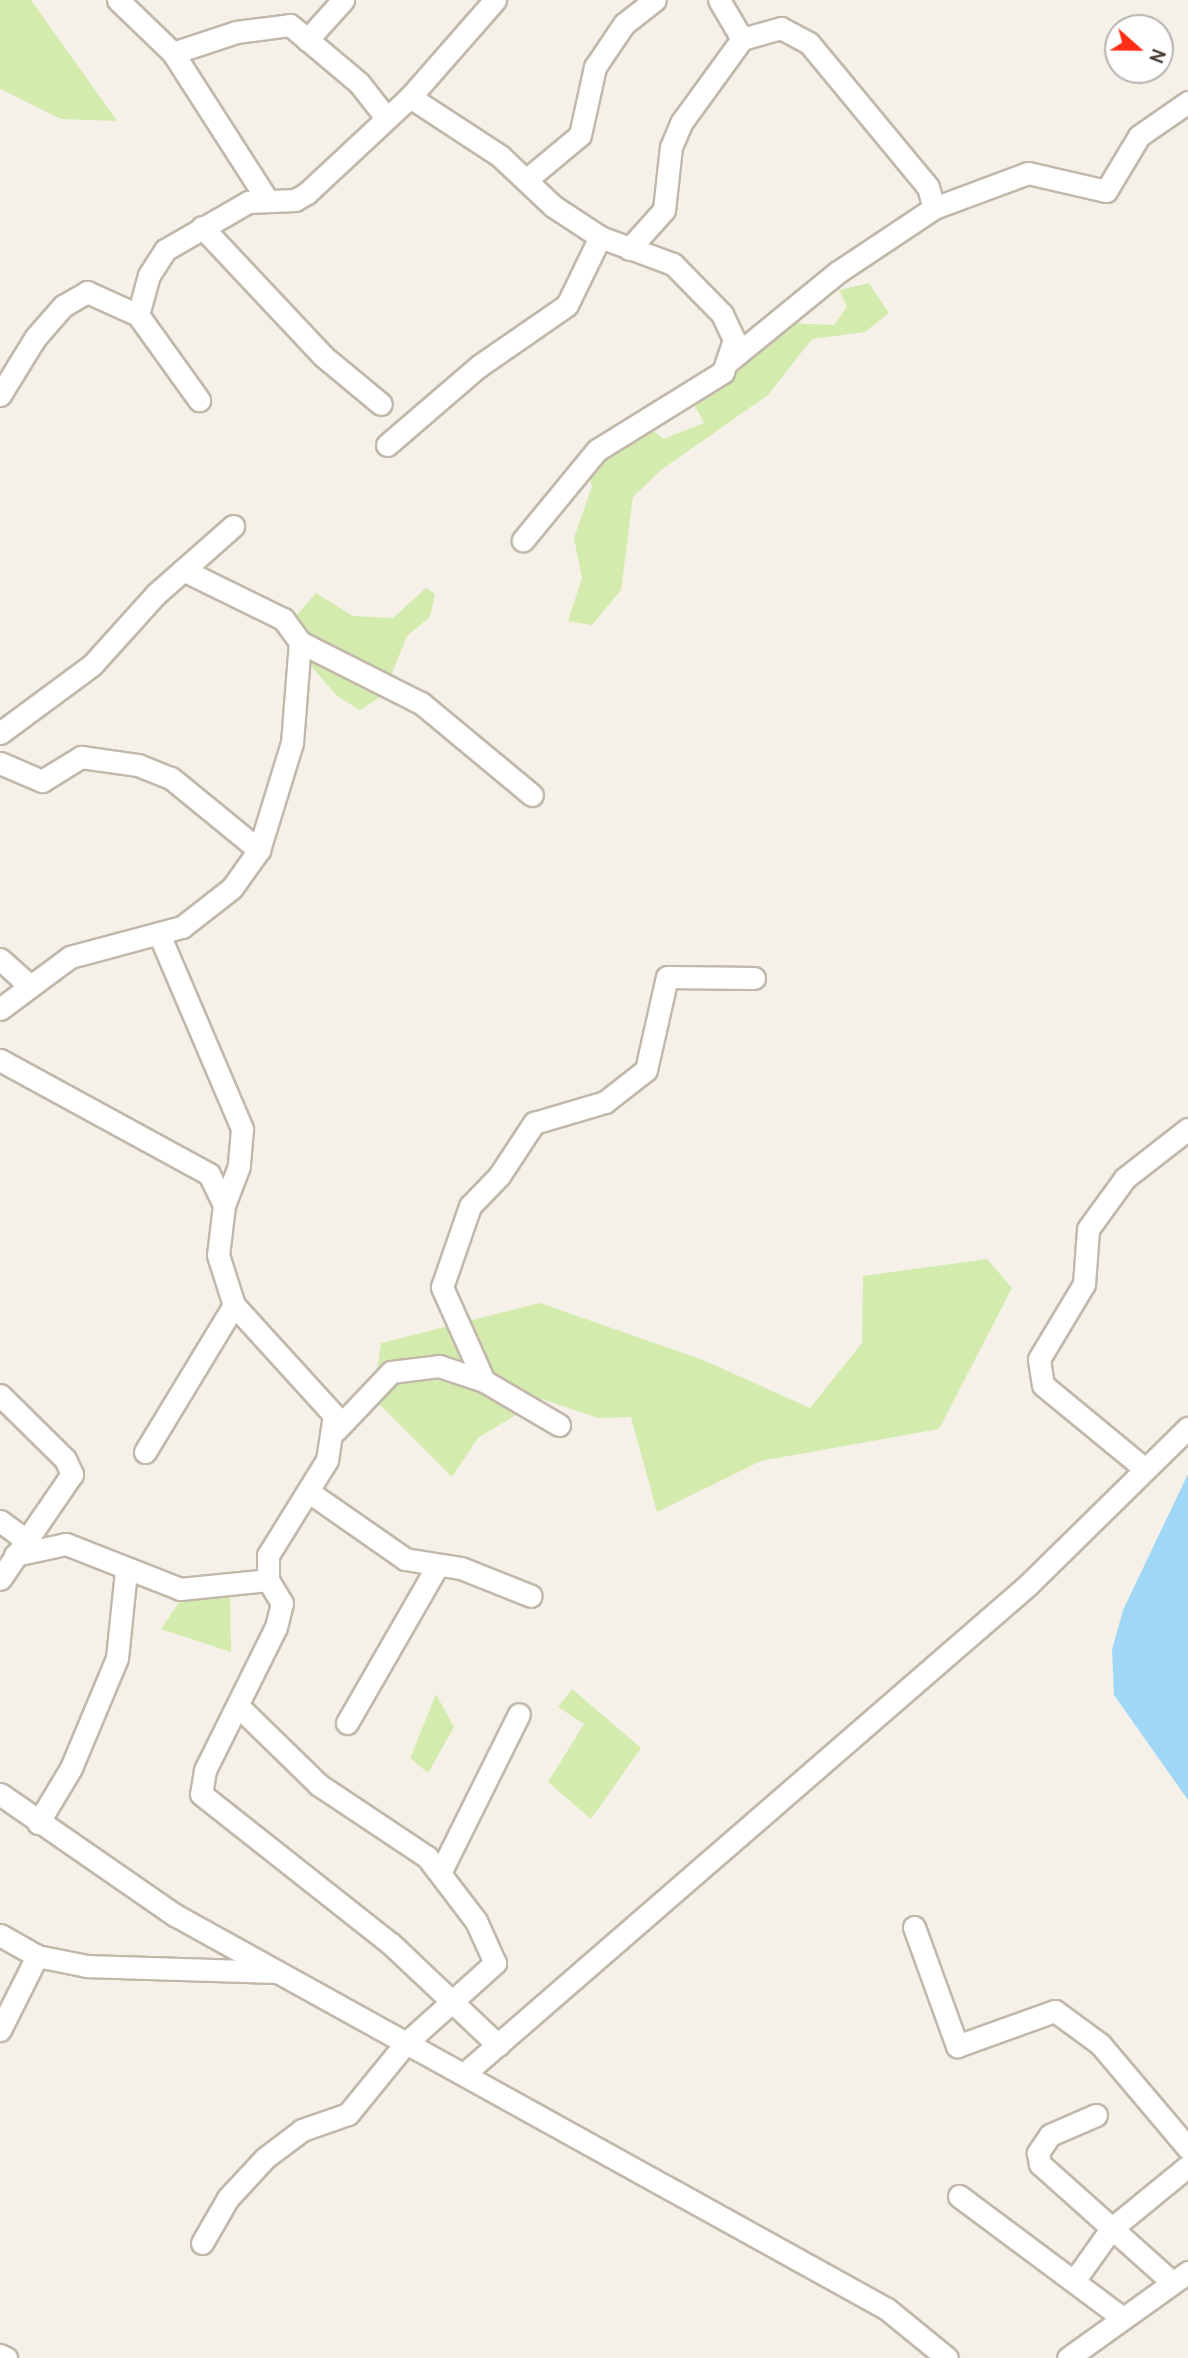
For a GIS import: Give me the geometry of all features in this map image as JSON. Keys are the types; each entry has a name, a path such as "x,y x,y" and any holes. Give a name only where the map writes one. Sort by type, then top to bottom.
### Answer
{"street":[{"path":"118,0 173,54 268,201"},
{"path":"307,40 343,0"},
{"path":"138,315 154,264 202,227 248,202 307,193 384,116 410,97 495,0"},
{"path":"526,180 580,135 595,67 624,24 655,0"},
{"path":"719,0 742,39"},
{"path":"173,54 280,24 307,40 359,83 384,116"},
{"path":"629,249 664,210 671,147 681,123 742,39 781,28 809,43 928,187 934,208"},
{"path":"410,97 600,237 673,264 722,314 734,340 730,360 723,372 597,450 523,540"},
{"path":"730,360 838,272 934,208 1019,174 1106,191 1139,136 1188,102"},
{"path":"202,227 323,356 381,404"},
{"path":"387,445 479,366 567,305 600,237"},
{"path":"0,395 35,338 79,293 138,315 199,400"},
{"path":"0,733 92,665 183,570 233,526"},
{"path":"183,570 283,619 300,642 421,703 532,795"},
{"path":"0,1009 70,957 159,934 204,913 260,850 292,743 300,642"},
{"path":"0,763 42,781 92,755 148,768 182,785 260,850"},
{"path":"159,934 242,1129 240,1166 224,1205 218,1255 234,1305 284,1363 320,1393 336,1430"},
{"path":"0,959 29,985"},
{"path":"484,1381 442,1287 470,1206 499,1176 534,1124 605,1102 646,1070 667,977 754,978"},
{"path":"0,1060 126,1132 194,1161 218,1186 224,1205"},
{"path":"1145,1469 1051,1393 1037,1374 1039,1359 1084,1283 1088,1229 1125,1178 1188,1129"},
{"path":"145,1452 234,1305"},
{"path":"498,2045 390,1943 204,1799 202,1779 280,1614 282,1603 268,1580 268,1555 309,1492 336,1430 391,1372 439,1366 484,1381 559,1425"},
{"path":"0,1395 72,1468 0,1579"},
{"path":"464,2074 1029,1584 1188,1428"},
{"path":"309,1492 364,1536 436,1568 461,1568 531,1596"},
{"path":"0,1521 20,1547"},
{"path":"20,1547 66,1544 126,1571 180,1589 268,1580"},
{"path":"347,1723 436,1568"},
{"path":"38,1823 71,1768 117,1658 126,1571"},
{"path":"202,2243 228,2198 265,2158 302,2130 348,2115 406,2043 455,2004 495,1963 441,1871 319,1784 238,1706"},
{"path":"441,1871 519,1714"},
{"path":"0,1794 141,1895 887,2309 947,2358"},
{"path":"914,1927 957,2046 1055,2011 1100,2044 1188,2148"},
{"path":"0,1935 37,1956 87,1966 279,1972"},
{"path":"0,2030 37,1956"},
{"path":"1068,2358 1120,2316 1180,2277 1111,2229 1047,2172 1038,2153 1050,2135 1096,2115"},
{"path":"1074,2281 1111,2229 1188,2166"},
{"path":"959,2196 1120,2316"}],"green space":[{"path":"0,0 31,0 117,121 61,119 0,89"},
{"path":"869,283 889,313 865,332 812,339 768,395 661,470 633,497 621,590 592,625 568,621 582,578 574,538 592,486 585,464 635,416 663,439 704,423 688,393 718,393 731,349 764,322 834,325 847,307 839,290"},
{"path":"426,588 435,594 430,617 407,636 383,695 360,710 337,696 282,632 316,593 353,616 393,618"},
{"path":"987,1259 1012,1288 939,1429 761,1461 657,1512 631,1417 598,1418 542,1399 478,1438 452,1477 373,1398 381,1343 540,1303 703,1360 810,1408 862,1343 863,1276"},
{"path":"186,1592 230,1595 231,1652 161,1629"},
{"path":"572,1689 641,1748 591,1819 548,1782 584,1724 558,1707"},
{"path":"436,1694 454,1727 428,1773 410,1758"}],"water":[{"path":"1188,1474 1188,1800 1114,1695 1112,1650 1123,1610"}]}
